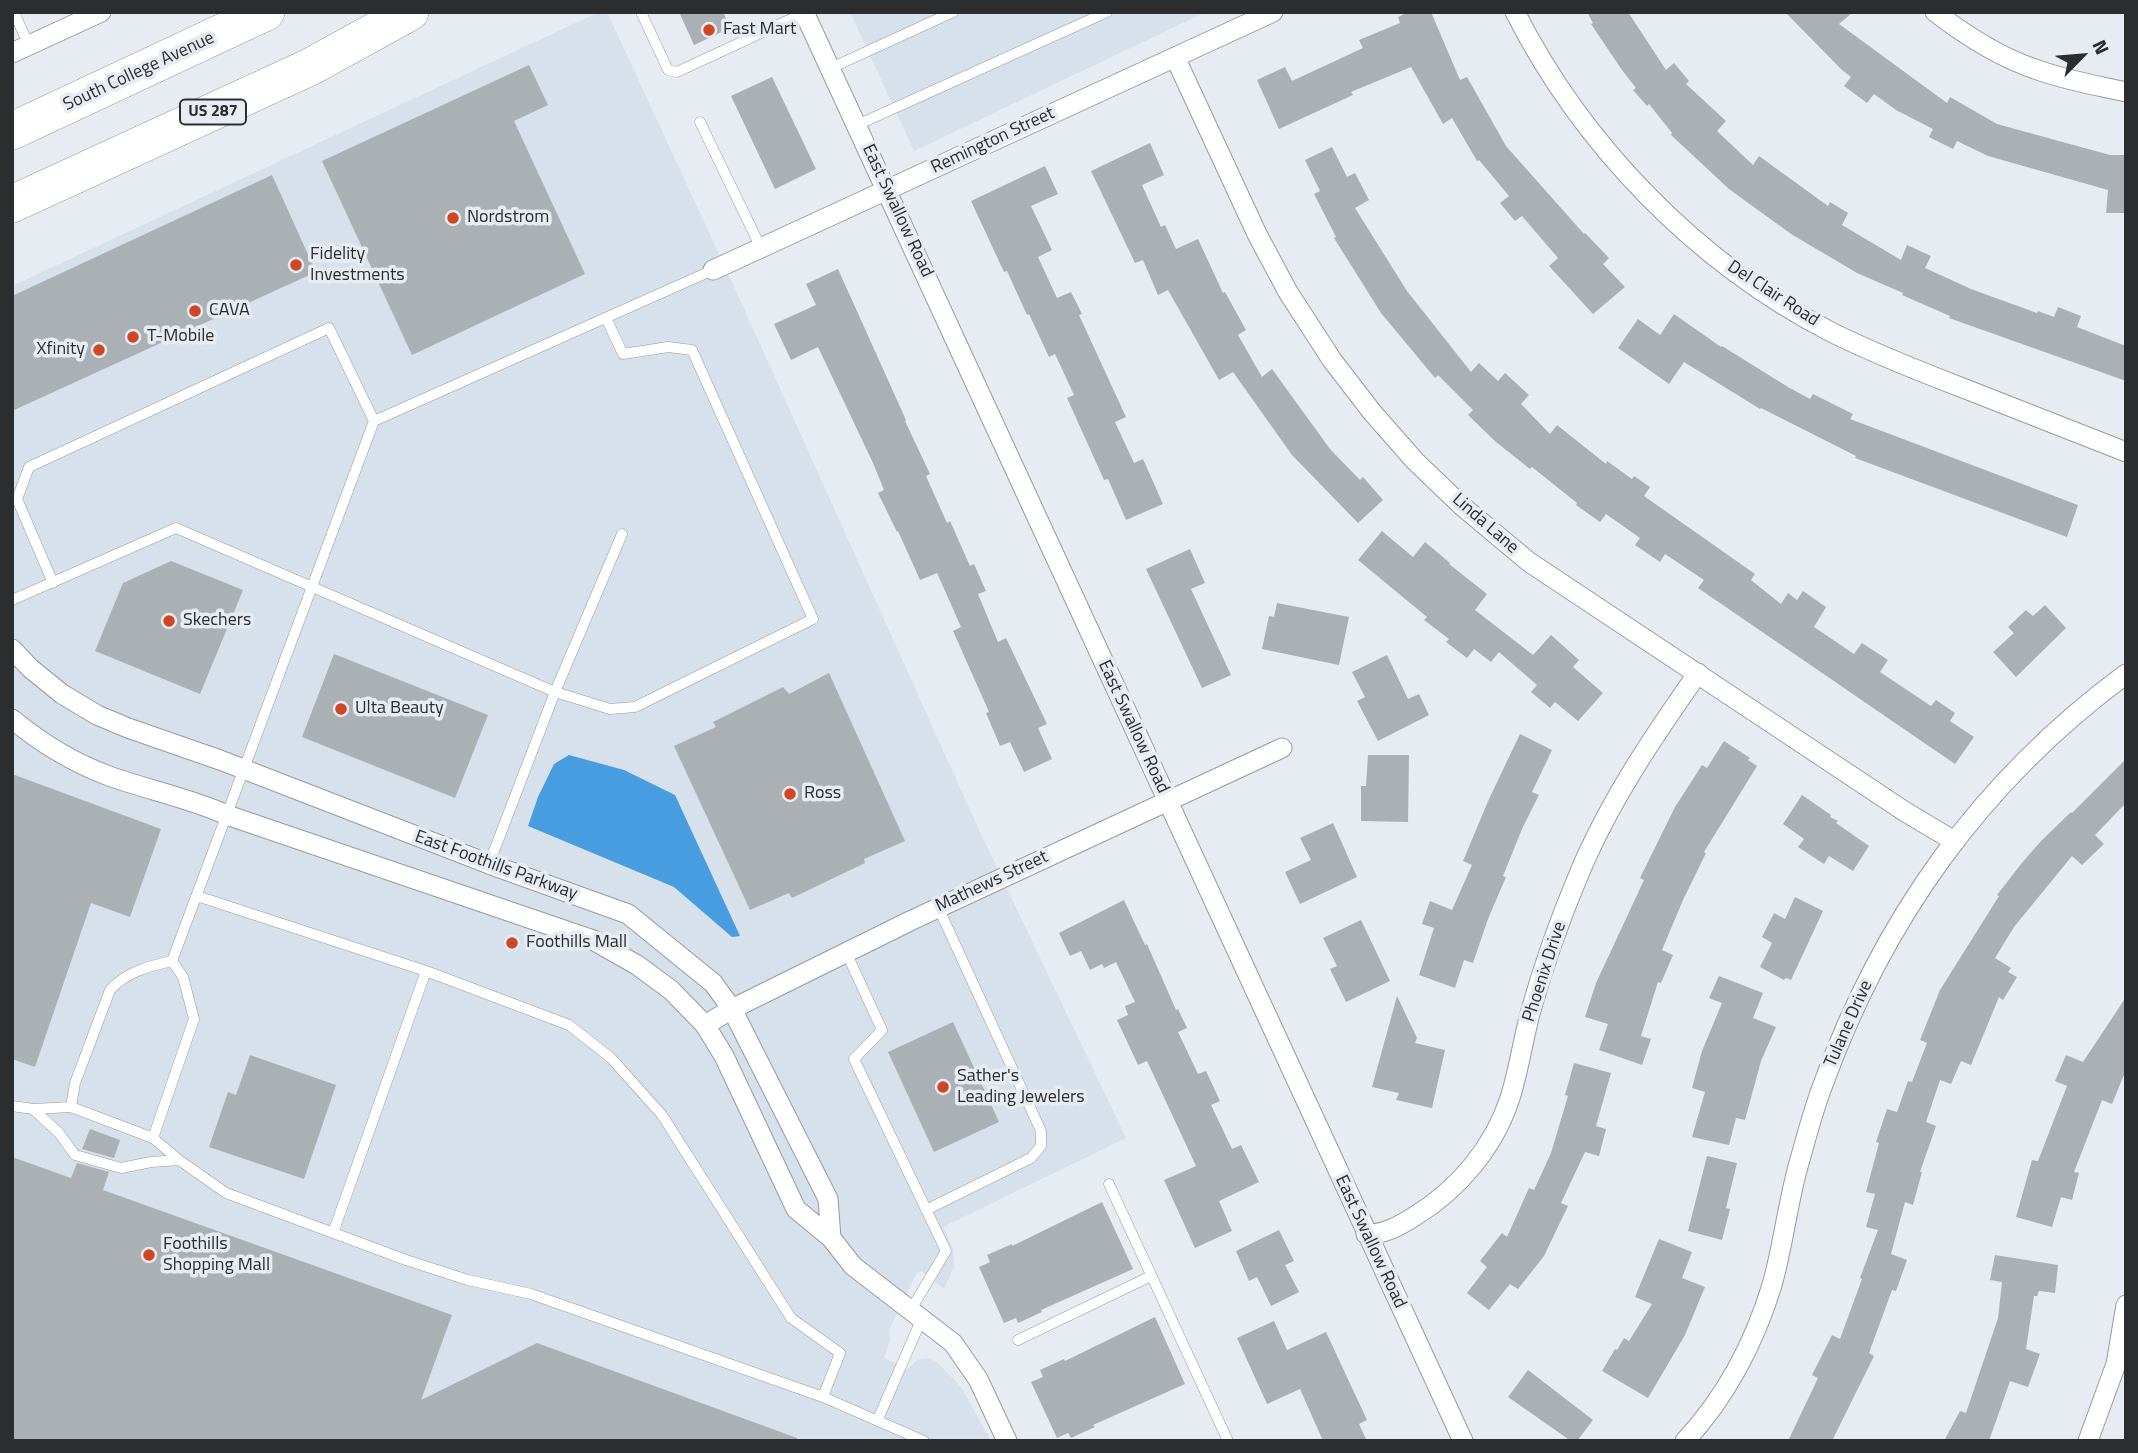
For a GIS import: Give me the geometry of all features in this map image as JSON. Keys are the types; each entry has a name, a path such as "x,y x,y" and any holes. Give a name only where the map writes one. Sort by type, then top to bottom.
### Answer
{"highway":[{"name":"South College Avenue","path":"12,131 266,12"},
{"name":"US 287","path":"12,204 310,67 410,12"}],"street":[{"path":"21,50 101,12"},
{"name":"Remington Street","path":"713,271 1273,12"},
{"name":"Del Clair Road","path":"1515,12 1534,49 1577,113 1617,164 1662,211 1711,253 1763,291 1830,331 1898,362 2126,452"},
{"path":"1935,12 1952,26 2034,69 2126,92"},
{"name":"East Swallow Road","path":"804,13 1463,1441"},
{"name":"Linda Lane","path":"1175,57 1257,234 1288,292 1332,360 1372,412 1415,461 1462,506 1529,562 1904,811 1954,841"},
{"name":"East Foothills Parkway","path":"12,649 62,694 97,715 628,914 712,983 732,1009 828,1199 831,1238"},
{"name":"Phoenix Drive","path":"1366,1234 1377,1235 1405,1223 1431,1207 1474,1165 1495,1133 1510,1098 1550,949 1579,872 1616,797 1650,740 1698,673"},
{"name":"Tulane Drive","path":"1685,1441 1731,1379 1756,1329 1772,1283 1795,1175 1820,1091 1846,1026 1876,963 1910,902 1954,841 1997,789 2040,746 2126,674"},
{"path":"12,719 33,736 109,776 203,804 227,815 593,940 637,964 671,990 705,1025 724,1056 796,1209 831,1238 853,1266 953,1343 978,1379 1007,1441"},
{"name":"Mathews Street","path":"705,1025 846,951 1282,748"},
{"path":"2088,1441 2116,1364 2126,1305"}],"lane":[{"path":"14,12 21,50"},
{"path":"641,12 668,70 677,72 804,13"},
{"path":"831,68 953,12"},
{"path":"857,125 1107,12"},
{"path":"700,122 761,248"},
{"path":"172,961 374,421 713,271"},
{"path":"12,600 176,528 555,692 610,709 635,707 813,620 692,350 668,347 623,354 606,318"},
{"path":"53,583 17,499 29,467 329,328 374,421"},
{"path":"489,864 555,692 622,534"},
{"path":"197,896 426,971 569,1025 611,1058 662,1115 791,1318 840,1353 823,1397"},
{"path":"926,1210 1031,1158 1041,1146 1041,1131 938,907"},
{"path":"846,951 882,1030 854,1059 946,1251 916,1315 878,1419"},
{"path":"71,1107 75,1083 110,990 120,980 138,971 172,961"},
{"path":"153,1138 194,1019 183,977 172,961"},
{"path":"333,1233 426,971"},
{"path":"12,1106 71,1107 153,1138 226,1193 406,1260 468,1280 531,1294 823,1397 924,1441"},
{"path":"33,1108 75,1155 121,1168 179,1160"},
{"path":"1109,1184 1228,1441"},
{"path":"1018,1340 1151,1276"}],"shaded area":[{"name":"Foothills Shopping Mall","path":"599,12 607,12 979,830 1126,1138 943,1227 953,1249 954,1267 944,1289 921,1271 916,1274 889,1330 890,1340 884,1358 908,1369 917,1360 926,1358 937,1362 961,1387 991,1441 12,1441 12,286"},
{"path":"850,12 1206,12 914,151"}],"water":[{"path":"569,755 624,770 675,795 740,936 732,937 674,887 528,826 554,764"}],"building":[{"path":"679,12 723,12 730,28 694,45"},
{"path":"1408,12 1431,12 1460,80 1467,77 1506,146 1584,234 1609,258 1603,264 1625,287 1593,314 1549,266 1558,258 1522,216 1515,221 1500,203 1509,196 1479,160 1477,161 1452,118 1443,124 1411,67 1351,92 1353,95 1279,129 1257,80 1285,67 1292,81 1363,48 1359,40 1400,23 1398,17"},
{"path":"1587,12 1628,12 1666,70 1674,63 1689,81 1686,84 1726,121 1717,131 1753,165 1759,156 1828,206 1830,202 1848,213 1842,225 1901,260 1907,245 1931,256 1925,268 1971,289 2037,313 2038,311 2054,317 2058,307 2081,316 2077,327 2126,346 2126,381 1949,318 1950,316 1902,295 1903,293 1857,273 1791,234 1729,189 1671,135 1649,104 1647,106 1633,90 1636,88 1591,24 1593,23"},
{"path":"1785,12 1853,12 1839,24 1947,103 1950,97 1997,124 2110,155 2126,155 2126,213 2106,213 2108,190 1988,156 1957,141 1953,149 1929,137 1933,129 1896,110 1874,94 1867,103 1844,86 1851,77"},
{"name":"Nordstrom","path":"529,65 548,105 514,121 585,274 412,355 322,161"},
{"path":"772,77 816,169 775,189 731,96"},
{"path":"1150,143 1164,175 1142,185 1161,227 1165,225 1176,249 1198,239 1223,293 1225,292 1246,330 1238,335 1262,377 1272,369 1330,449 1360,480 1363,477 1383,500 1358,523 1292,455 1233,372 1219,380 1168,290 1158,295 1143,260 1135,263 1091,171"},
{"path":"1332,147 1347,177 1355,173 1369,200 1355,208 1407,291 1471,372 1479,363 1498,381 1505,373 1529,395 1521,404 1550,434 1557,425 1606,464 1607,461 1632,479 1634,476 1650,487 1644,496 1755,574 1751,580 1781,604 1788,593 1797,600 1803,591 1826,607 1814,627 1854,654 1862,643 1888,660 1880,672 1931,706 1936,700 1955,713 1950,721 1974,737 1955,764 1698,588 1704,580 1665,554 1660,562 1635,545 1640,538 1606,514 1600,522 1576,505 1577,503 1532,467 1530,469 1496,442 1468,415 1473,410 1438,375 1435,378 1381,313 1334,238 1336,237 1314,194 1320,191 1305,160"},
{"path":"1045,166 1058,194 1031,206 1052,250 1038,257 1057,298 1071,292 1126,417 1115,422 1134,463 1143,459 1163,504 1126,520 1108,479 1104,480 1067,398 1074,395 1055,354 1049,357 1007,271 1004,272 971,201"},
{"path":"272,175 316,272 12,411 12,296"},
{"path":"838,269 930,474 926,476 947,523 950,521 970,566 974,564 986,591 978,594 998,642 1006,638 1047,724 1038,728 1052,759 1024,772 1010,742 1000,746 986,713 989,712 953,631 961,627 937,573 920,580 878,493 884,490 873,463 818,347 791,360 774,324 816,305 806,284"},
{"path":"1674,314 1721,347 1788,387 1810,399 1813,394 1853,414 1850,419 2078,505 2067,537 1855,458 1856,456 1760,409 1684,362 1669,384 1618,348 1638,319 1660,335"},
{"path":"1382,531 1413,557 1425,542 1487,594 1475,610 1533,655 1551,635 1579,660 1573,667 1603,693 1578,721 1555,702 1550,708 1531,692 1537,685 1499,652 1491,662 1474,649 1467,658 1446,642 1449,639 1424,620 1427,617 1358,560"},
{"path":"1190,549 1205,583 1191,589 1231,675 1202,688 1146,569"},
{"name":"Skechers","path":"171,561 243,590 200,694 95,651 123,583"},
{"path":"1277,603 1349,617 1339,665 1262,649 1269,616 1274,617"},
{"path":"2045,605 2066,628 2016,677 1993,652 2014,633 2008,627 2026,610 2033,616"},
{"path":"334,654 488,715 455,798 302,737"},
{"path":"1387,655 1408,699 1419,694 1429,715 1378,741 1357,701 1365,697 1352,672"},
{"name":"Ross","path":"829,673 905,841 864,859 865,863 792,898 789,893 750,910 674,746 716,727 713,722 783,687 789,694"},
{"path":"1520,734 1552,750 1532,792 1539,795 1503,876 1506,877 1473,963 1464,960 1455,988 1419,975 1434,928 1422,924 1430,901 1452,910 1472,865 1463,861"},
{"path":"1724,741 1750,758 1748,760 1757,766 1704,852 1706,853 1662,950 1673,955 1661,983 1658,982 1641,1036 1651,1039 1642,1065 1599,1050 1608,1024 1585,1017 1596,983 1644,880 1640,878 1675,807 1702,765 1707,768"},
{"path":"1368,755 1409,755 1408,822 1361,821 1361,786 1366,786"},
{"path":"2126,759 2126,803 2095,835 2104,844 2082,865 2072,856 2014,927 1995,958 2011,968 2008,972 2017,977 2003,1000 1999,997 1971,1065 1961,1061 1951,1084 1940,1080 1926,1122 1936,1126 1920,1172 1913,1205 1905,1202 1891,1254 1907,1260 1896,1291 1892,1290 1869,1353 1874,1356 1832,1441 1788,1441 1818,1378 1812,1375 1832,1335 1840,1339 1862,1279 1860,1278 1878,1230 1866,1227 1875,1194 1866,1192 1879,1143 1876,1142 1887,1109 1897,1112 1908,1081 1912,1082 1927,1043 1920,1040 1940,990 1999,896 1997,895 2021,864 2041,841"},
{"path":"12,774 161,829 130,917 91,903 35,1067 12,1059"},
{"path":"1802,795 1869,846 1853,871 1829,856 1824,864 1798,847 1804,839 1783,824"},
{"path":"1333,823 1357,877 1300,904 1285,872 1311,860 1300,838"},
{"path":"1795,897 1823,911 1791,980 1784,980 1760,967 1772,943 1762,937 1774,913 1785,919"},
{"path":"1124,900 1187,1028 1178,1032 1198,1074 1206,1071 1220,1101 1211,1105 1232,1149 1241,1145 1259,1182 1219,1201 1232,1231 1195,1248 1164,1180 1196,1166 1147,1061 1138,1065 1117,1020 1128,1015 1125,1006 1135,1002 1116,962 1104,968 1102,964 1090,970 1081,951 1070,956 1059,933"},
{"path":"1361,920 1390,981 1346,1002 1330,969 1337,966 1323,938"},
{"path":"1719,976 1763,993 1753,1018 1776,1027 1761,1061 1745,1120 1736,1118 1729,1145 1692,1137 1705,1092 1692,1088 1702,1051 1722,1003 1709,998"},
{"path":"1397,996 1417,1038 1415,1043 1445,1050 1432,1108 1396,1100 1399,1093 1372,1087"},
{"path":"2126,997 2126,1070 2112,1104 2102,1100 2074,1172 2079,1173 2072,1200 2061,1197 2052,1227 2016,1217 2032,1160 2038,1161 2067,1086 2055,1081 2066,1055 2083,1062"},
{"name":"Sather's Leading Jewelers","path":"953,1022 999,1122 934,1152 888,1052"},
{"path":"250,1055 336,1085 304,1179 209,1147 228,1092 236,1095"},
{"path":"1574,1063 1611,1073 1596,1126 1606,1129 1599,1156 1585,1152 1561,1203 1568,1206 1544,1256 1518,1289 1510,1284 1489,1310 1467,1293 1487,1267 1480,1261 1502,1233 1507,1237 1529,1188 1534,1190 1551,1153 1568,1096 1565,1095"},
{"path":"90,1129 120,1140 114,1158 82,1149"},
{"path":"1707,1156 1737,1163 1726,1208 1730,1209 1722,1240 1688,1231"},
{"name":"Foothills Shopping Mall","path":"12,1157 71,1178 77,1163 109,1172 103,1190 452,1315 421,1400 537,1343 797,1438 797,1441 12,1441"},
{"path":"1102,1202 1133,1269 1018,1323 1016,1318 1004,1323 979,1267 990,1262 987,1255 1012,1246"},
{"path":"1279,1230 1294,1261 1285,1265 1299,1292 1271,1306 1257,1277 1249,1281 1236,1251"},
{"path":"1659,1239 1692,1252 1682,1278 1705,1287 1685,1335 1648,1398 1602,1371 1624,1338 1629,1341 1652,1304 1635,1297"},
{"path":"1995,1255 2058,1265 2055,1293 2039,1291 2037,1296 2034,1296 2026,1349 2040,1354 2028,1387 2010,1381 1989,1441 1944,1441 1960,1411 1966,1413 1998,1318 2002,1282 1990,1280"},
{"path":"1155,1317 1185,1384 1093,1425 1095,1427 1071,1438 1068,1433 1057,1438 1031,1382 1043,1377 1040,1370 1064,1359 1065,1361"},
{"path":"1274,1321 1287,1350 1326,1332 1367,1420 1359,1424 1367,1441 1323,1441 1300,1389 1267,1404 1237,1338"},
{"path":"1528,1370 1593,1420 1577,1441 1571,1441 1508,1397"}],"place":[{"name":"Fast Mart","path":"709,30"},
{"name":"Nordstrom","path":"453,218"},
{"name":"Fidelity Investments","path":"296,265"},
{"name":"CAVA","path":"195,311"},
{"name":"T-Mobile","path":"133,337"},
{"name":"Xfinity","path":"99,350"},
{"name":"Skechers","path":"169,621"},
{"name":"Ulta Beauty","path":"341,709"},
{"name":"Ross","path":"790,794"},
{"name":"Foothills Mall","path":"512,943"},
{"name":"Sather's Leading Jewelers","path":"943,1087"},
{"name":"Foothills Shopping Mall","path":"149,1255"}]}
